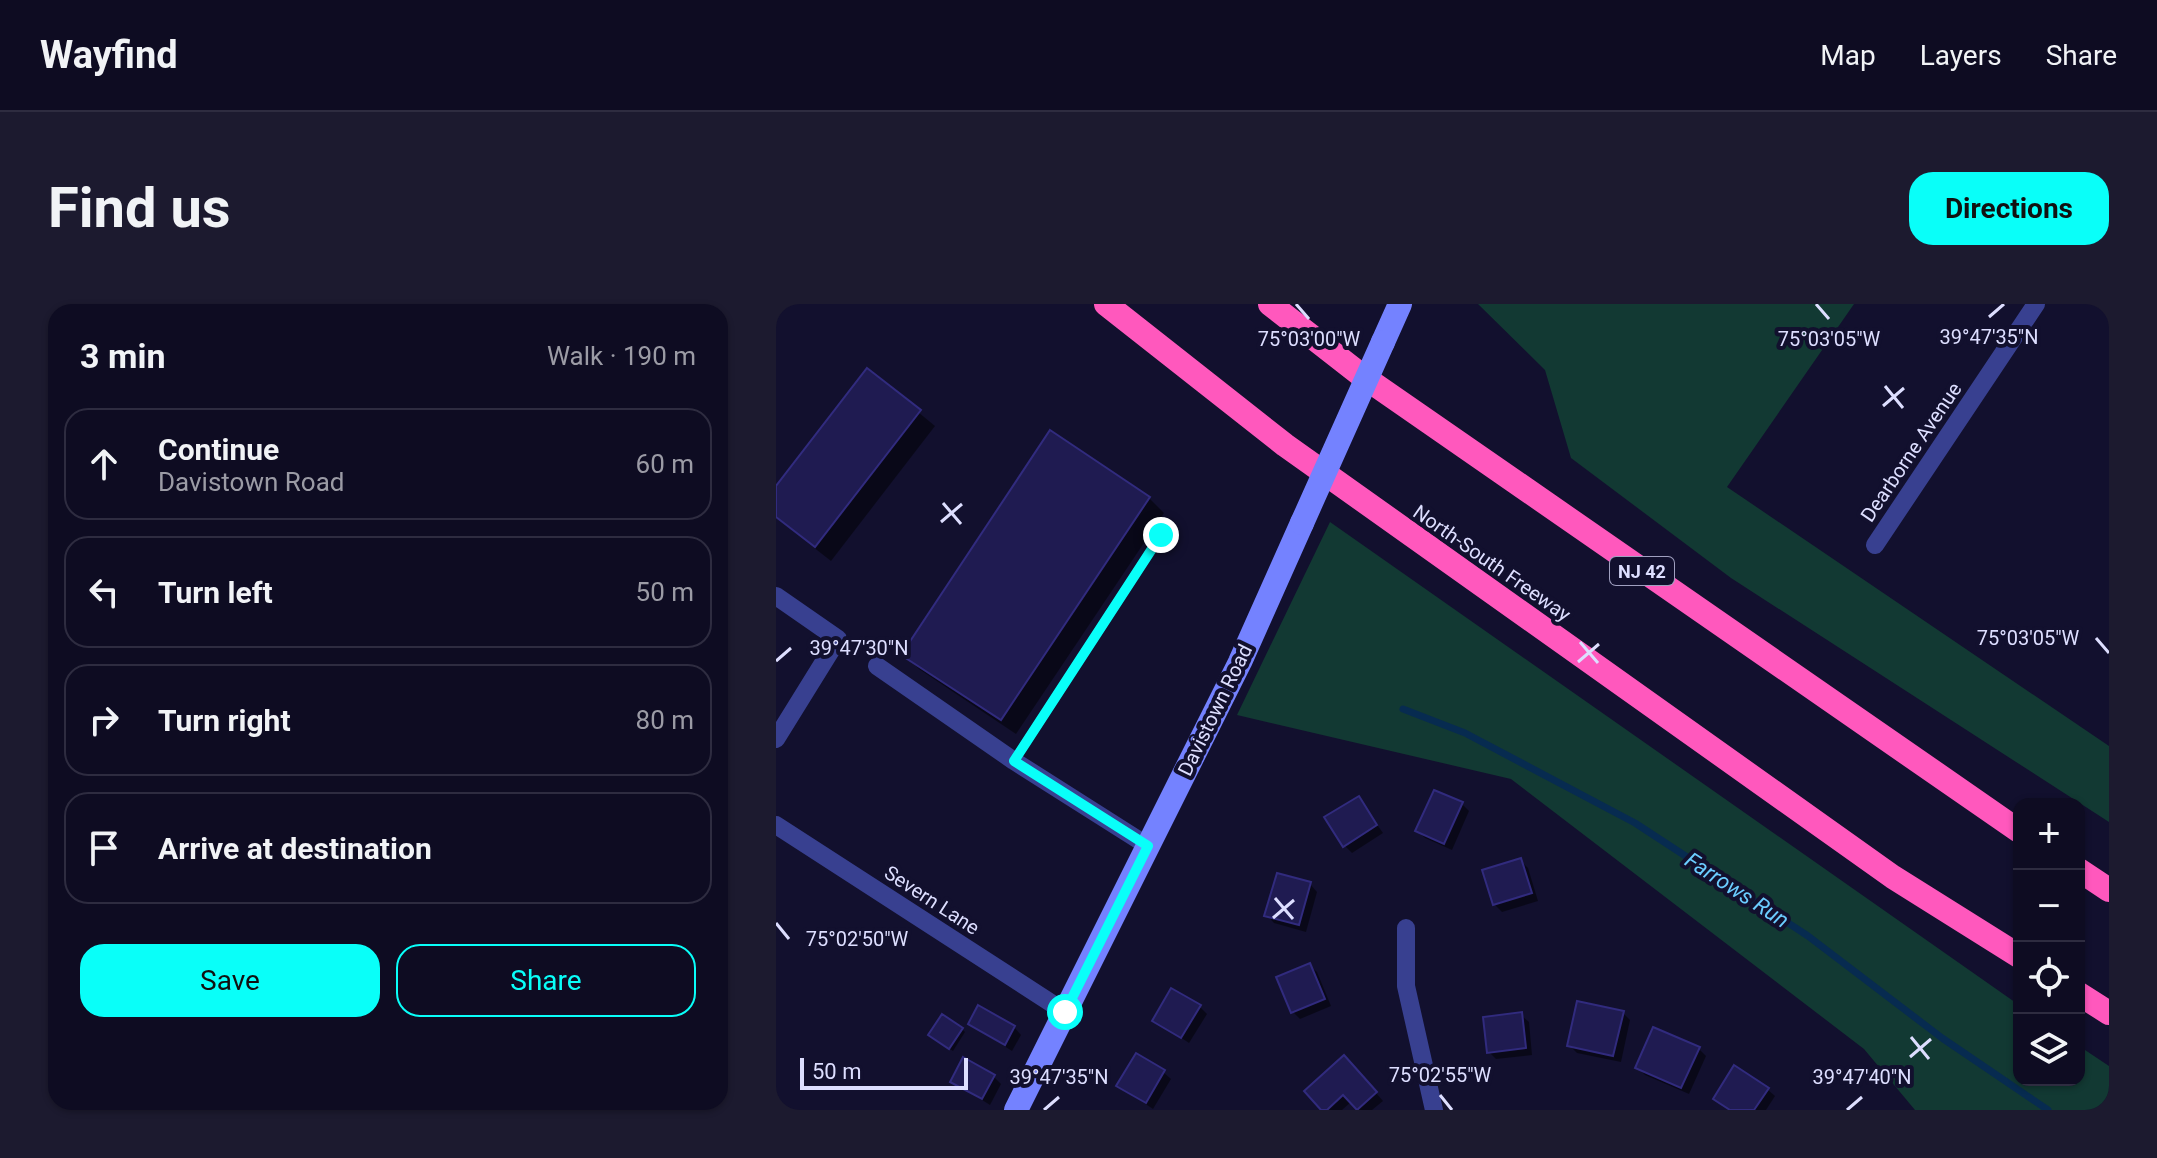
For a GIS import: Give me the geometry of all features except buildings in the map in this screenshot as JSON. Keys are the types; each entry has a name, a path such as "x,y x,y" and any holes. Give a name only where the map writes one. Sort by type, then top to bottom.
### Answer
{"highway":[{"name":"North-South Freeway","path":"1106,304 1285,445 1893,877 2013,952"},
{"name":"NJ 42","path":"1270,304 1361,375 2013,827"},
{"path":"2085,874 2109,890"},
{"path":"2085,998 2109,1013"}],"street":[{"name":"Davistown Road","path":"1016,1110 1240,662 1400,304"},
{"name":"Dearborne Avenue","path":"1875,545 2036,304"},
{"path":"776,596 838,639 776,739"},
{"path":"877,666 1014,761 1148,846"},
{"name":"Severn Lane","path":"776,825 1065,1012"},
{"path":"1406,928 1406,986 1434,1110"}],"lane":[{"path":"1014,761 1161,535"}],"green space":[{"path":"1478,304 1854,304 1727,487 2109,746 2109,822 2085,807 2085,798 2072,798 1731,578 1571,458 1545,370"},
{"path":"1330,522 2013,1001 2013,1086 2085,1086 2085,1050 2109,1066 2109,1110 1915,1110 1864,1049 1511,779 1237,715"}],"waterway":[{"name":"Farrows Run","path":"1403,709 1465,733 1635,823 1808,936 1942,1038 2048,1110"}],"route":[{"path":"1065,1012 1148,846 1014,761 1161,535"}]}
